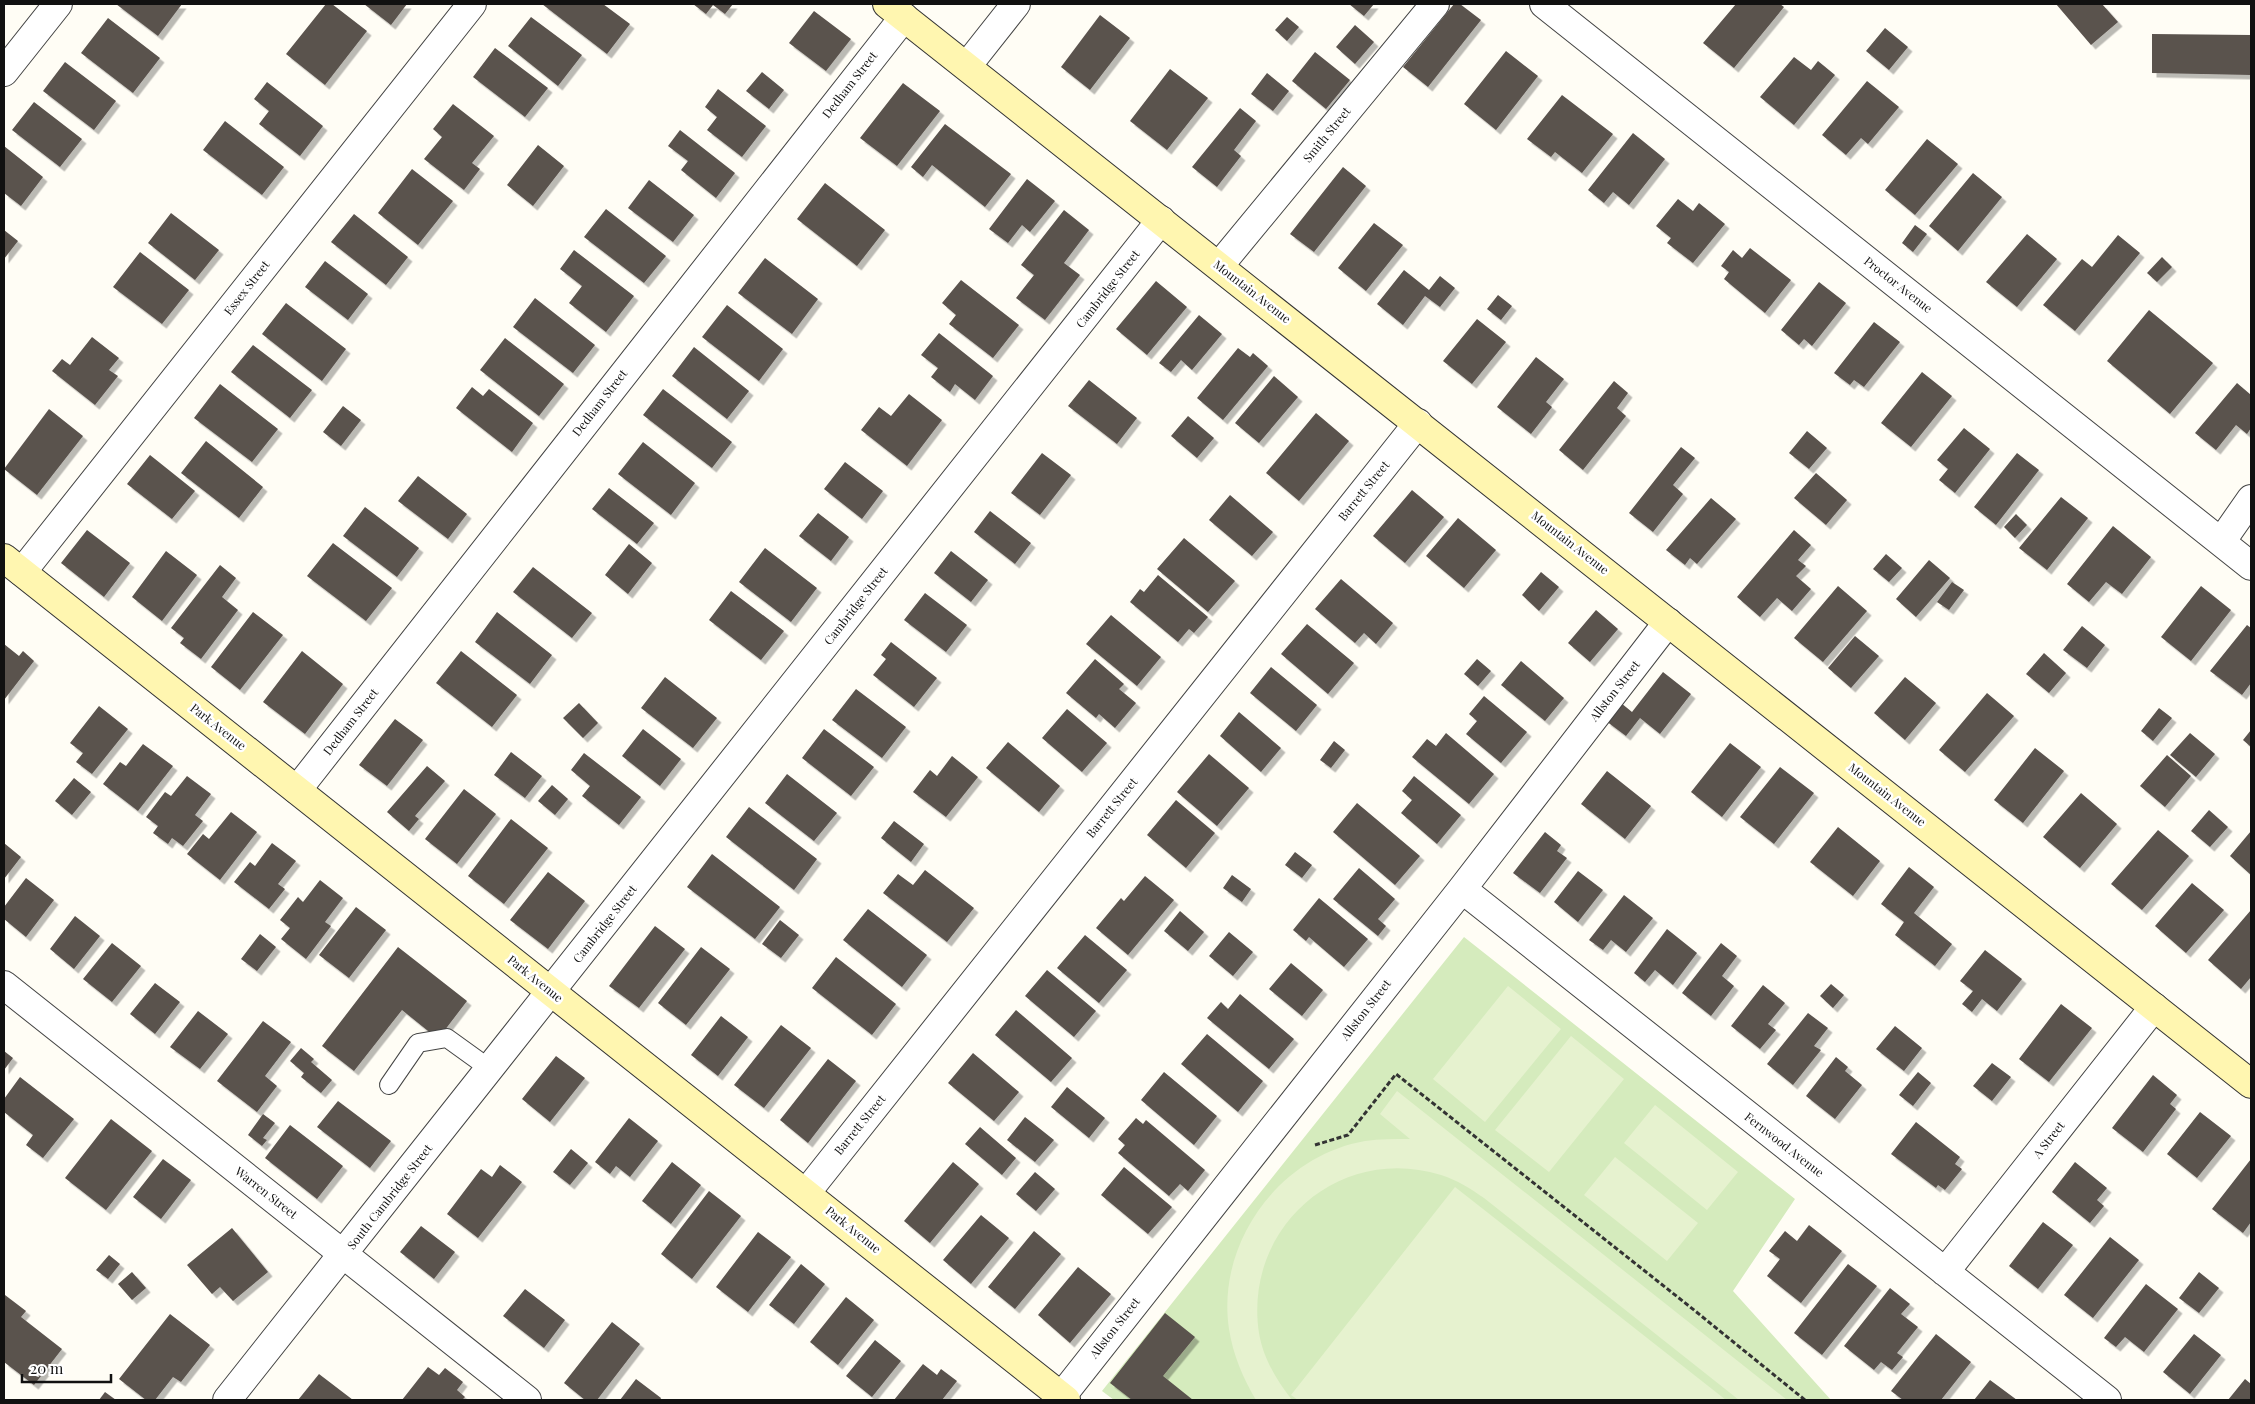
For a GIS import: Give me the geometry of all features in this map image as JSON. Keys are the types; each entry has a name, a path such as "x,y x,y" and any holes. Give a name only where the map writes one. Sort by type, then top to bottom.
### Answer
{"street":[{"path":"4,72 58,4"},
{"name":"Essex Street","path":"13,565 472,4"},
{"path":"967,66 1016,4"},
{"name":"Smith Street","path":"1219,266 1435,4"},
{"name":"Proctor Avenue","path":"1544,4 2251,566"},
{"name":"Mountain Avenue","path":"895,10 2251,1084"},
{"name":"Dedham Street","path":"297,790 895,10"},
{"name":"Cambridge Street","path":"552,993 1162,220"},
{"name":"Barrett Street","path":"806,1193 1418,423"},
{"path":"2221,542 2251,499"},
{"name":"Park Avenue","path":"13,565 1064,1398"},
{"name":"Allston Street","path":"1064,1398 1668,622"},
{"name":"Fernwood Avenue","path":"1462,889 2107,1400"},
{"name":"Warren Street","path":"4,985 527,1400"},
{"name":"South Cambridge Street","path":"227,1400 552,993"},
{"name":"A Street","path":"1945,1272 2154,1008"}],"lane":[{"path":"389,1085 418,1043 447,1038 490,1069"}],"path":[{"path":"1315,1145 1348,1135 1396,1074 1805,1400"}],"green space":[{"path":"1464,937 1795,1199 1733,1291 1831,1400 1114,1400 1102,1391"},
{"path":"1508,986 1561,1029 1485,1122 1433,1079"},
{"path":"1571,1036 1624,1079 1549,1172 1495,1130"},
{"path":"1397,1091 1787,1400 1739,1400 1484,1198 1447,1177 1403,1168 1367,1171 1334,1183 1306,1203 1283,1228 1266,1260 1258,1295 1259,1333 1271,1369 1292,1400 1256,1400 1239,1366 1229,1329 1228,1297 1233,1265 1244,1236 1260,1208 1281,1184 1306,1165 1334,1150 1365,1141 1410,1139 1380,1114"},
{"path":"1655,1105 1738,1172 1707,1210 1624,1143"},
{"path":"1615,1157 1698,1223 1667,1261 1584,1195"},
{"path":"1455,1187 1726,1400 1298,1400 1291,1395"}],"building":[{"path":"116,4 182,4 158,36"},
{"path":"326,4 332,4 367,31 325,85 286,54"},
{"path":"364,4 407,4 391,25"},
{"path":"542,4 603,4 630,24 607,54"},
{"path":"693,4 733,4 725,14 713,5 706,14"},
{"path":"1349,4 1374,4 1364,16"},
{"path":"1454,4 1460,4 1481,20 1428,87 1403,67"},
{"path":"1736,4 1780,4 1784,7 1734,68 1703,43"},
{"path":"2056,4 2102,4 2118,22 2091,45"},
{"path":"814,11 851,39 826,71 789,43"},
{"path":"1100,15 1130,38 1090,90 1061,67"},
{"path":"531,17 582,55 558,86 508,46"},
{"path":"1287,17 1299,27 1287,41 1275,30"},
{"path":"108,18 160,58 133,93 81,53"},
{"path":"1355,25 1374,42 1355,64 1336,47"},
{"path":"1885,28 1908,47 1889,70 1866,51"},
{"path":"2152,34 2251,35 2251,75 2152,73"},
{"path":"495,48 548,88 525,117 473,77"},
{"path":"1506,51 1538,76 1496,130 1464,104"},
{"path":"1315,52 1350,80 1326,109 1292,81"},
{"path":"1794,57 1811,70 1818,61 1835,75 1794,125 1760,97"},
{"path":"65,62 116,101 94,130 43,91"},
{"path":"1170,69 1208,98 1167,150 1130,121"},
{"path":"762,72 784,90 769,109 746,91"},
{"path":"1267,73 1289,91 1273,111 1251,94"},
{"path":"1867,81 1899,107 1868,144 1861,138 1846,155 1822,135"},
{"path":"267,82 323,126 300,156 259,124 269,111 254,99"},
{"path":"903,83 940,111 897,166 860,138"},
{"path":"718,89 766,126 742,157 707,130 717,117 705,107"},
{"path":"1562,95 1613,134 1582,173 1555,152 1551,157 1527,139"},
{"path":"34,102 82,139 60,167 12,130"},
{"path":"453,104 494,136 472,163 480,169 464,190 424,159 442,137 433,129"},
{"path":"1240,108 1256,121 1234,150 1241,156 1217,187 1192,167"},
{"path":"225,121 284,167 262,195 203,150"},
{"path":"945,124 1011,174 985,207 932,165 923,177 911,167"},
{"path":"680,130 735,173 716,198 681,170 688,161 668,146"},
{"path":"1633,133 1665,159 1629,205 1613,192 1604,203 1588,190"},
{"path":"1927,139 1958,164 1915,215 1885,190"},
{"path":"538,145 564,166 533,206 507,185"},
{"path":"4,146 43,177 21,206 4,193"},
{"path":"1343,167 1366,186 1314,252 1290,234"},
{"path":"412,169 453,201 418,245 378,213"},
{"path":"1973,173 2002,197 1958,251 1929,226"},
{"path":"1027,179 1055,201 1030,232 1022,225 1008,243 989,229"},
{"path":"649,180 694,215 673,242 628,208"},
{"path":"825,183 885,230 857,266 797,219"},
{"path":"1678,199 1693,211 1699,203 1725,224 1693,263 1667,243 1671,238 1656,226"},
{"path":"606,209 666,256 644,283 584,237"},
{"path":"1064,210 1089,230 1064,263 1080,275 1045,320 1016,298 1034,275 1021,265"},
{"path":"171,213 219,250 195,280 148,243"},
{"path":"354,214 408,257 386,285 331,242"},
{"path":"1374,223 1403,245 1366,291 1338,268"},
{"path":"1915,225 1927,234 1913,252 1902,243"},
{"path":"4,230 18,241 4,259"},
{"path":"2027,234 2057,259 2017,307 1986,282"},
{"path":"2118,235 2140,253 2075,331 2043,305 2082,259 2092,267"},
{"path":"1750,248 1791,280 1765,313 1724,279 1729,272 1721,266 1733,250 1742,258"},
{"path":"574,250 634,296 606,332 569,303 582,286 560,269"},
{"path":"140,252 189,290 162,324 113,287"},
{"path":"2162,257 2172,267 2157,282 2147,273"},
{"path":"765,258 818,299 792,334 738,293"},
{"path":"325,261 368,294 348,320 305,287"},
{"path":"1404,270 1429,290 1440,276 1455,288 1440,307 1425,296 1403,325 1377,304"},
{"path":"961,280 1019,325 993,358 949,324 956,315 942,303"},
{"path":"1156,281 1187,307 1147,355 1116,329"},
{"path":"1819,282 1846,303 1812,346 1804,339 1799,345 1781,330"},
{"path":"1498,295 1512,306 1501,320 1487,309"},
{"path":"535,298 595,345 573,373 513,327"},
{"path":"286,303 346,349 322,381 262,334"},
{"path":"727,305 783,349 759,381 702,337"},
{"path":"2149,310 2213,363 2170,414 2107,361"},
{"path":"1199,315 1222,334 1192,370 1181,360 1171,372 1159,363"},
{"path":"1477,319 1506,342 1472,384 1443,361"},
{"path":"1874,322 1900,342 1864,387 1854,380 1850,385 1834,373"},
{"path":"939,333 993,376 975,400 955,384 950,392 931,377 938,368 921,355"},
{"path":"92,337 119,358 109,370 118,376 95,405 52,371 62,359 70,365"},
{"path":"505,338 564,384 539,416 480,370"},
{"path":"253,345 312,390 290,418 231,372"},
{"path":"694,347 749,391 727,419 672,376"},
{"path":"1238,348 1250,357 1253,353 1268,366 1223,420 1197,398"},
{"path":"1536,357 1564,379 1546,402 1552,407 1531,434 1497,407"},
{"path":"1922,372 1952,396 1911,447 1881,423"},
{"path":"1274,376 1298,397 1259,443 1235,423"},
{"path":"1089,380 1137,418 1117,444 1068,406"},
{"path":"1614,381 1628,393 1617,408 1626,416 1583,470 1559,450"},
{"path":"2237,383 2251,395 2251,428 2247,434 2236,425 2216,450 2195,433"},
{"path":"220,384 278,429 252,462 194,418"},
{"path":"472,387 483,396 489,389 533,423 512,452 456,408"},
{"path":"663,389 732,442 712,468 643,415"},
{"path":"909,394 942,420 907,466 861,430 879,407 891,416"},
{"path":"343,406 361,420 341,446 323,432"},
{"path":"49,409 83,436 37,495 4,469"},
{"path":"1316,413 1349,441 1299,501 1266,473"},
{"path":"1188,416 1214,438 1197,458 1171,436"},
{"path":"1964,428 1990,449 1955,493 1939,480 1948,469 1937,460"},
{"path":"1807,431 1827,448 1809,469 1789,453"},
{"path":"206,441 263,487 239,518 181,473"},
{"path":"643,442 695,483 671,515 618,474"},
{"path":"1681,447 1695,458 1673,485 1683,494 1653,532 1629,513"},
{"path":"1042,453 1071,475 1040,515 1011,493"},
{"path":"2017,453 2039,470 1996,525 1974,507"},
{"path":"150,455 195,491 172,519 127,484"},
{"path":"845,462 883,491 862,519 824,489"},
{"path":"1816,473 1847,500 1826,525 1794,498"},
{"path":"418,476 467,514 448,539 398,501"},
{"path":"609,488 654,523 637,544 592,509"},
{"path":"1412,490 1444,517 1405,563 1373,536"},
{"path":"1230,495 1273,532 1252,556 1209,520"},
{"path":"2061,497 2088,518 2047,570 2019,548"},
{"path":"1711,498 1736,519 1697,564 1690,558 1685,565 1666,550"},
{"path":"365,507 419,548 397,577 343,536"},
{"path":"990,511 1031,543 1015,564 974,532"},
{"path":"818,513 849,537 831,561 799,536"},
{"path":"2016,514 2027,525 2015,538 2004,527"},
{"path":"1458,518 1496,550 1464,588 1426,556"},
{"path":"2113,526 2151,557 2122,594 2106,582 2089,602 2067,584"},
{"path":"87,530 130,563 104,597 61,563"},
{"path":"1794,530 1811,545 1798,560 1806,566 1796,576 1811,589 1792,611 1777,598 1760,617 1737,597"},
{"path":"1184,538 1235,581 1208,612 1157,569"},
{"path":"333,543 392,588 366,621 307,576"},
{"path":"629,544 652,563 628,594 605,575"},
{"path":"765,548 817,588 791,622 739,582"},
{"path":"166,551 197,575 162,621 132,597"},
{"path":"951,551 988,580 971,602 934,573"},
{"path":"1886,554 1902,568 1889,582 1873,569"},
{"path":"1929,560 1950,578 1916,617 1896,599"},
{"path":"220,565 236,578 222,597 238,610 201,659 180,643 184,638 171,628"},
{"path":"533,567 592,613 572,638 513,592"},
{"path":"1541,572 1559,587 1539,611 1522,595"},
{"path":"1158,575 1208,617 1194,633 1189,629 1178,642 1130,602 1140,589 1144,592"},
{"path":"1341,579 1393,623 1376,644 1364,633 1355,643 1315,609"},
{"path":"1952,582 1964,590 1949,610 1937,602"},
{"path":"1838,586 1867,611 1823,662 1794,638"},
{"path":"2201,586 2231,610 2191,661 2161,637"},
{"path":"731,591 784,631 761,660 709,620"},
{"path":"925,593 967,625 946,652 904,620"},
{"path":"1596,610 1618,629 1590,662 1568,643"},
{"path":"253,612 283,635 240,690 211,667"},
{"path":"497,612 552,655 530,684 475,642"},
{"path":"1111,615 1161,657 1137,686 1086,644"},
{"path":"1307,624 1354,663 1328,694 1281,654"},
{"path":"2247,625 2251,628 2251,683 2242,695 2210,671"},
{"path":"2082,626 2105,645 2087,668 2063,650"},
{"path":"1855,636 1879,656 1851,688 1828,668"},
{"path":"891,642 937,678 914,707 873,675 886,659 881,655"},
{"path":"4,644 19,656 23,651 34,661 4,700"},
{"path":"302,651 343,684 305,734 263,702"},
{"path":"461,651 517,695 492,727 436,683"},
{"path":"2044,653 2066,673 2049,693 2026,674"},
{"path":"1095,659 1124,684 1119,689 1136,703 1115,728 1099,714 1096,718 1066,693"},
{"path":"1477,659 1491,671 1478,686 1464,674"},
{"path":"1521,661 1564,698 1545,721 1501,685"},
{"path":"1271,667 1317,705 1296,731 1250,693"},
{"path":"1663,672 1691,694 1660,734 1640,718 1626,736 1606,721 1621,703 1632,712"},
{"path":"665,677 717,718 693,748 641,708"},
{"path":"1905,677 1936,703 1905,740 1874,713"},
{"path":"856,689 906,727 882,758 832,720"},
{"path":"1987,693 2014,716 1965,772 1939,750"},
{"path":"1484,696 1527,732 1501,763 1466,734 1477,721 1469,714"},
{"path":"579,703 598,723 583,738 563,718"},
{"path":"99,706 128,729 92,774 76,762 83,753 70,743"},
{"path":"2159,708 2172,718 2153,741 2141,731"},
{"path":"1067,709 1107,743 1082,772 1042,738"},
{"path":"1239,712 1281,748 1261,772 1220,736"},
{"path":"395,719 423,740 387,786 359,765"},
{"path":"643,729 681,759 660,786 622,756"},
{"path":"824,729 874,767 851,796 802,758"},
{"path":"2251,730 2251,747 2243,740"},
{"path":"1446,733 1494,774 1469,804 1412,757 1427,739 1436,746"},
{"path":"2190,733 2215,754 2196,777 2170,755"},
{"path":"1334,741 1345,750 1331,768 1320,760"},
{"path":"1008,742 1060,786 1039,812 986,768"},
{"path":"1730,743 1761,767 1722,817 1691,792"},
{"path":"143,744 173,766 138,811 103,784 120,762 126,766"},
{"path":"2035,748 2064,771 2023,823 1994,800"},
{"path":"511,752 542,776 525,798 494,775"},
{"path":"584,753 641,797 619,825 582,796 590,786 571,770"},
{"path":"1209,754 1249,788 1217,826 1177,792"},
{"path":"2167,755 2191,776 2165,807 2140,786"},
{"path":"952,756 978,777 946,817 913,792 930,770 937,776"},
{"path":"427,766 445,781 415,816 419,819 409,831 387,812"},
{"path":"1780,767 1814,793 1774,844 1740,817"},
{"path":"1607,771 1651,806 1625,839 1581,804"},
{"path":"787,774 837,813 814,841 765,803"},
{"path":"187,776 211,794 195,815 203,821 183,846 172,838 168,844 153,833 158,826 146,817 165,792 171,796"},
{"path":"1414,776 1461,815 1437,844 1401,813 1412,800 1402,791"},
{"path":"74,778 91,792 72,815 55,801"},
{"path":"552,785 568,799 555,815 538,801"},
{"path":"464,789 496,814 457,864 425,839"},
{"path":"2081,793 2117,824 2080,868 2043,837"},
{"path":"1176,800 1215,833 1186,868 1147,835"},
{"path":"1357,803 1420,856 1395,885 1333,832"},
{"path":"749,807 817,859 794,890 726,837"},
{"path":"2209,810 2228,827 2210,847 2191,831"},
{"path":"231,812 257,832 220,880 187,854 203,834 209,839"},
{"path":"511,819 548,848 504,904 468,876"},
{"path":"894,821 924,844 911,862 881,838"},
{"path":"1838,827 1880,861 1853,896 1810,862"},
{"path":"2158,830 2189,856 2142,910 2111,884"},
{"path":"2251,831 2251,875 2230,856"},
{"path":"1545,832 1561,845 1557,851 1567,858 1540,893 1513,873"},
{"path":"4,843 21,857 4,879"},
{"path":"272,843 296,861 278,884 285,889 269,909 234,882 250,862 255,866"},
{"path":"1295,852 1312,865 1302,878 1285,865"},
{"path":"712,854 780,907 755,939 687,887"},
{"path":"1909,867 1934,887 1914,913 1952,944 1935,966 1895,935 1904,922 1881,904"},
{"path":"1359,868 1395,899 1378,919 1386,926 1378,936 1333,899"},
{"path":"925,870 974,908 947,942 883,893 898,874 913,885"},
{"path":"1578,871 1603,890 1578,922 1554,902"},
{"path":"548,872 585,901 548,949 510,920"},
{"path":"1232,875 1251,889 1242,902 1223,888"},
{"path":"1145,876 1174,900 1128,955 1096,928 1121,898 1124,901"},
{"path":"26,878 54,900 26,937 4,919 4,907"},
{"path":"320,880 343,898 325,922 331,926 306,959 281,939 290,928 280,920 298,897 303,902"},
{"path":"2192,883 2224,910 2186,953 2155,926"},
{"path":"1624,895 1653,918 1626,952 1611,940 1603,950 1589,940"},
{"path":"1319,898 1368,939 1344,967 1309,937 1306,941 1293,930"},
{"path":"356,907 386,930 349,978 319,955"},
{"path":"868,909 927,955 902,987 843,940"},
{"path":"2251,910 2251,977 2241,989 2208,960"},
{"path":"1180,911 1204,932 1188,951 1164,931"},
{"path":"75,916 100,936 74,969 50,949"},
{"path":"780,920 799,935 781,958 762,944"},
{"path":"655,926 685,949 639,1008 609,986"},
{"path":"1667,929 1697,953 1673,985 1655,970 1645,982 1634,973"},
{"path":"1229,932 1253,952 1233,976 1209,956"},
{"path":"260,934 276,947 257,971 241,959"},
{"path":"1085,935 1127,970 1099,1003 1057,968"},
{"path":"112,943 141,966 112,1002 83,979"},
{"path":"1721,943 1737,956 1722,976 1734,986 1711,1016 1682,993"},
{"path":"398,947 467,1001 438,1039 402,1010 354,1071 322,1046"},
{"path":"701,947 730,969 686,1025 658,1003"},
{"path":"1985,950 2022,979 1997,1011 1982,999 1972,1012 1962,1004 1973,991 1960,981"},
{"path":"836,957 896,1004 872,1035 812,988"},
{"path":"1291,963 1323,990 1302,1016 1269,989"},
{"path":"1047,970 1096,1011 1074,1037 1025,996"},
{"path":"155,983 180,1002 155,1034 130,1014"},
{"path":"1831,984 1844,995 1833,1008 1820,996"},
{"path":"1763,985 1785,1003 1768,1024 1776,1030 1760,1049 1731,1026"},
{"path":"1240,994 1294,1039 1269,1069 1207,1018 1221,1002 1228,1009"},
{"path":"2061,1004 2092,1028 2049,1082 2019,1059"},
{"path":"1016,1010 1072,1058 1051,1082 995,1035"},
{"path":"198,1011 228,1034 200,1069 170,1047"},
{"path":"1808,1013 1828,1028 1814,1046 1821,1050 1793,1085 1767,1064"},
{"path":"721,1016 748,1037 718,1076 691,1055"},
{"path":"263,1021 291,1042 265,1076 277,1086 257,1112 217,1081"},
{"path":"781,1025 811,1048 764,1108 734,1085"},
{"path":"1895,1026 1922,1048 1904,1071 1876,1049"},
{"path":"1207,1034 1263,1081 1238,1112 1181,1064"},
{"path":"301,1048 314,1059 311,1062 332,1080 321,1093 301,1077 304,1073 290,1061"},
{"path":"4,1051 13,1058 4,1070"},
{"path":"973,1053 1019,1092 994,1121 948,1083"},
{"path":"556,1056 585,1078 550,1122 522,1099"},
{"path":"1836,1057 1848,1067 1845,1071 1862,1085 1835,1119 1806,1096"},
{"path":"828,1059 856,1081 808,1143 780,1120"},
{"path":"1992,1063 2011,1077 1992,1101 1973,1086"},
{"path":"1164,1072 1217,1116 1194,1145 1141,1100"},
{"path":"1918,1072 1931,1083 1913,1106 1899,1095"},
{"path":"2153,1075 2177,1095 2170,1104 2176,1109 2143,1152 2112,1128"},
{"path":"20,1077 74,1119 43,1158 26,1145 33,1135 4,1112 4,1099"},
{"path":"1067,1087 1105,1118 1089,1138 1051,1107"},
{"path":"338,1101 391,1141 370,1168 317,1127"},
{"path":"2200,1112 2231,1136 2197,1178 2167,1154"},
{"path":"263,1114 275,1123 263,1138 267,1140 262,1146 248,1135"},
{"path":"1025,1117 1054,1140 1035,1162 1007,1140"},
{"path":"629,1118 658,1141 630,1177 616,1166 610,1174 595,1162"},
{"path":"1136,1118 1143,1124 1146,1120 1205,1170 1188,1191 1180,1184 1169,1196 1118,1153 1125,1145 1118,1139"},
{"path":"111,1119 152,1151 106,1210 65,1178"},
{"path":"1916,1122 1960,1157 1955,1164 1962,1169 1945,1190 1938,1185 1936,1188 1891,1154"},
{"path":"290,1125 343,1166 317,1199 265,1158"},
{"path":"980,1127 1016,1158 1002,1175 965,1144"},
{"path":"571,1149 588,1163 570,1185 553,1172"},
{"path":"163,1159 191,1180 161,1219 133,1197"},
{"path":"2251,1159 2251,1222 2243,1233 2212,1209"},
{"path":"672,1162 701,1185 671,1224 642,1201"},
{"path":"953,1162 979,1184 930,1243 904,1221"},
{"path":"2075,1162 2107,1188 2097,1200 2104,1206 2090,1223 2052,1192"},
{"path":"500,1165 522,1182 478,1238 447,1214 481,1169 492,1177"},
{"path":"1124,1167 1172,1207 1148,1234 1101,1195"},
{"path":"1035,1172 1055,1189 1036,1211 1016,1194"},
{"path":"709,1191 741,1216 692,1279 661,1254"},
{"path":"981,1215 1009,1238 971,1284 943,1260"},
{"path":"2043,1222 2073,1245 2038,1289 2009,1266"},
{"path":"1809,1225 1842,1251 1801,1303 1767,1276 1780,1259 1769,1251 1785,1231 1797,1241"},
{"path":"421,1226 455,1252 434,1279 400,1252"},
{"path":"232,1228 268,1272 233,1301 220,1287 212,1294 187,1265"},
{"path":"1034,1231 1061,1254 1015,1309 988,1287"},
{"path":"758,1232 791,1257 748,1312 716,1287"},
{"path":"2110,1237 2139,1260 2093,1318 2064,1295"},
{"path":"109,1255 120,1264 108,1279 96,1270"},
{"path":"801,1264 825,1284 794,1324 769,1305"},
{"path":"1848,1264 1877,1286 1822,1355 1794,1333"},
{"path":"1078,1267 1111,1294 1070,1343 1038,1315"},
{"path":"132,1272 146,1288 132,1300 118,1284"},
{"path":"2199,1272 2219,1288 2199,1313 2179,1298"},
{"path":"2146,1284 2178,1309 2144,1352 2125,1337 2116,1347 2104,1338"},
{"path":"1890,1288 1910,1304 1901,1314 1918,1327 1897,1353 1903,1357 1892,1370 1881,1362 1874,1370 1844,1346"},
{"path":"525,1289 565,1320 544,1348 503,1316"},
{"path":"5,1295 26,1311 21,1317 62,1349 34,1385 4,1362"},
{"path":"846,1297 874,1320 838,1365 810,1342"},
{"path":"1165,1313 1195,1337 1163,1376 1193,1400 1132,1400 1110,1383"},
{"path":"170,1314 210,1345 181,1382 173,1377 155,1400 146,1400 119,1379"},
{"path":"612,1322 640,1344 597,1400 585,1400 564,1383"},
{"path":"1936,1334 1971,1362 1941,1400 1903,1400 1891,1391"},
{"path":"2194,1334 2221,1355 2190,1394 2163,1372"},
{"path":"875,1340 901,1361 872,1397 846,1376"},
{"path":"923,1364 937,1375 941,1369 957,1381 942,1400 894,1400"},
{"path":"428,1367 439,1375 445,1368 463,1382 457,1390 465,1397 462,1400 402,1400"},
{"path":"319,1374 353,1400 298,1400"},
{"path":"636,1379 661,1398 660,1400 620,1400"},
{"path":"2245,1379 2251,1384 2251,1400 2228,1400"},
{"path":"1990,1380 2017,1400 1974,1400"},
{"path":"105,1392 116,1400 99,1400"}]}
